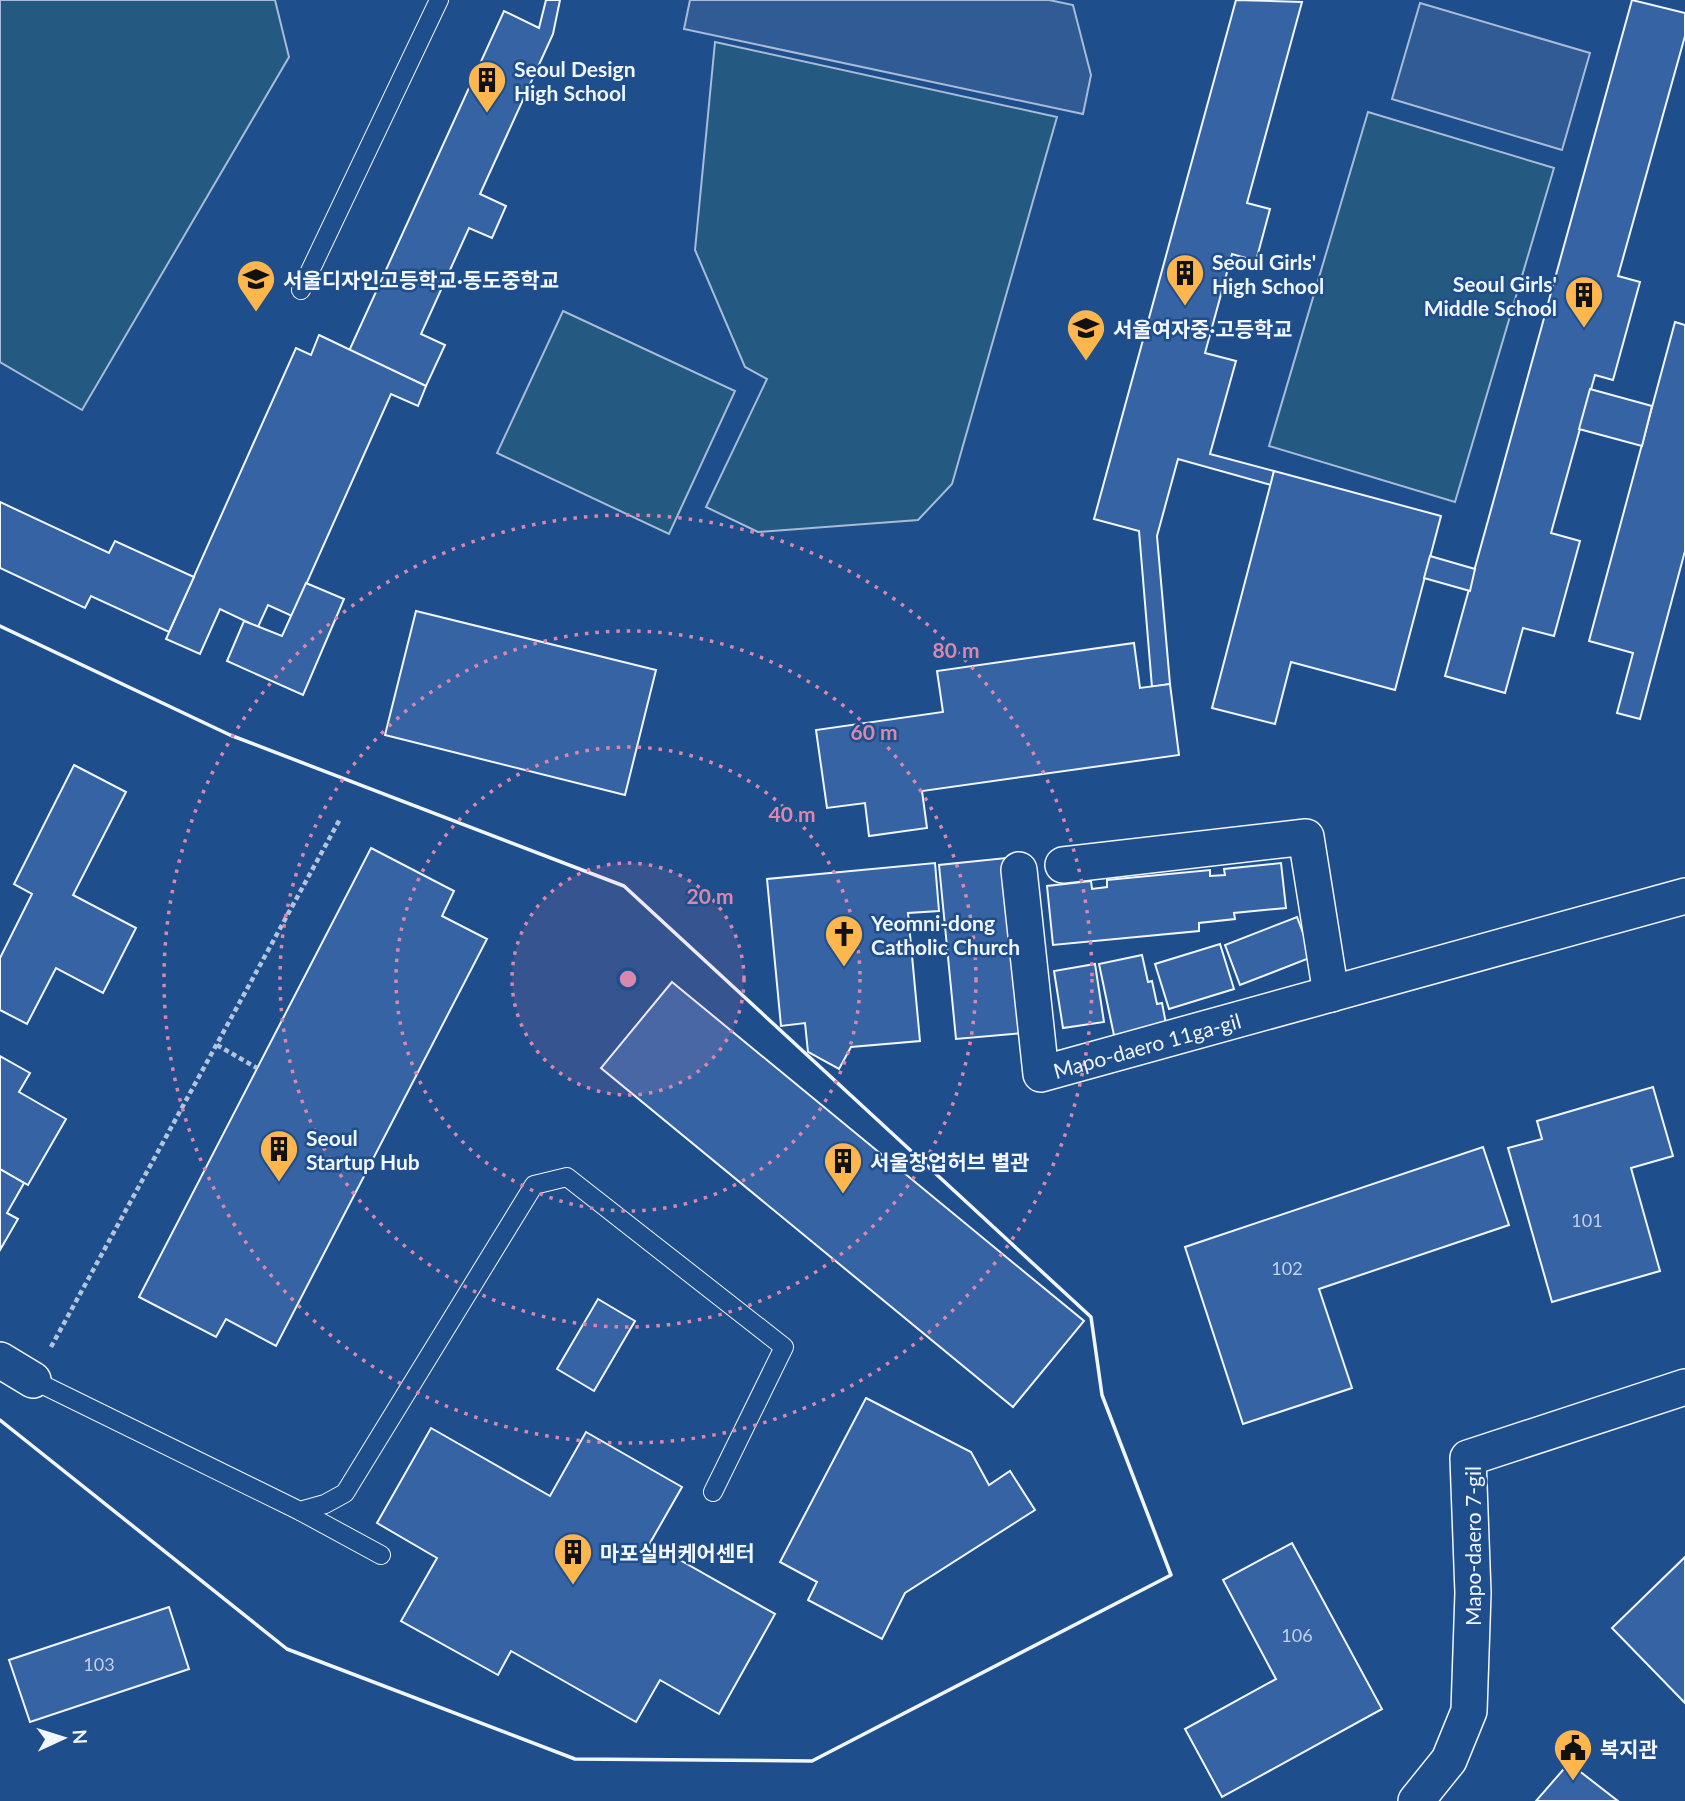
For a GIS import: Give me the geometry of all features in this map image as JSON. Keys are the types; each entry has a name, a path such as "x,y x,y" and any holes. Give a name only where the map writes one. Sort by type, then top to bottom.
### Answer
{"street":[{"path":"1063,865 1306,837 1331,994"},
{"name":"Mapo-daero 11ga-gil","path":"1020,870 1041,1074 1685,897"},
{"path":"0,1360 33,1380"},
{"name":"Mapo-daero 7-gil","path":"1416,1801 1449,1760 1469,1711 1473,1593 1468,1458 1685,1387"}],"lane":[{"path":"301,290 439,0"},
{"path":"300,1511 325,1504 345,1493 534,1185 567,1177 784,1347 713,1492"},
{"path":"33,1380 300,1511 381,1555"}],"path":[{"path":"33,1380 340,819"},
{"path":"217,1045 257,1068"}],"shaded area":[{"path":"0,0 275,0 289,57 82,410 0,362"},
{"path":"690,0 1049,0 1073,5 1091,75 1083,114 684,29"},
{"path":"1420,3 1590,53 1562,150 1392,99"},
{"path":"715,42 1057,117 952,484 918,520 758,532 706,507 767,379 745,367 695,250"},
{"path":"1368,112 1554,168 1455,502 1269,446"},
{"path":"563,311 735,391 669,534 497,453"}],"building":[{"name":"Seoul Design High School","path":"546,0 560,0 553,34 480,194 506,206 492,238 469,228 421,334 445,345 426,386 349,351 504,11 539,28"},
{"name":"Seoul Girls' High School","path":"1236,0 1302,2 1247,203 1270,209 1256,261 1232,254 1205,353 1236,361 1210,454 1274,471 1271,485 1178,459 1157,536 1170,684 1152,687 1139,531 1094,519"},
{"name":"Seoul Girls' Middle School","path":"1632,0 1685,13 1685,36 1618,276 1640,282 1613,380 1595,375 1551,533 1580,541 1554,636 1523,628 1505,693 1445,676"},
{"path":"1675,322 1685,325 1685,551 1640,719 1617,713 1633,653 1589,641"},
{"path":"319,335 426,386 418,406 391,394 292,616 268,605 258,627 220,609 200,654 166,639 296,348 311,355"},
{"path":"1590,389 1652,406 1642,446 1579,429"},
{"path":"1274,471 1441,516 1395,690 1291,662 1275,724 1212,708"},
{"path":"0,502 109,553 115,541 194,577 169,632 91,596 85,608 0,568"},
{"path":"1430,556 1475,569 1470,591 1424,578"},
{"path":"306,583 344,599 303,695 227,661 244,621 282,636"},
{"path":"416,611 656,670 625,795 385,735"},
{"path":"1134,643 1140,688 1170,684 1179,755 922,791 927,828 869,836 865,803 827,808 816,730 943,712 937,671"},
{"path":"74,765 126,792 73,895 136,928 103,993 56,968 27,1024 0,1010 0,958 32,894 14,884"},
{"name":"Seoul Startup Hub","path":"371,848 454,891 442,916 487,939 276,1346 226,1319 216,1337 139,1297"},
{"path":"1006,858 1023,1033 956,1039 939,865"},
{"name":"Yeomni-dong Catholic Church","path":"935,863 939,911 908,913 920,1041 851,1047 839,1069 808,1052 805,1023 781,1026 767,879"},
{"path":"1281,863 1286,908 1234,913 1235,919 1199,923 1199,931 1053,945 1047,886 1091,881 1092,889 1107,887 1107,880 1210,870 1210,876 1225,875 1224,869"},
{"path":"1297,917 1312,957 1240,985 1225,945"},
{"path":"1220,944 1234,989 1169,1009 1155,964"},
{"path":"1142,955 1148,982 1152,981 1157,1004 1162,1003 1167,1029 1115,1040 1099,964"},
{"path":"1095,964 1104,1022 1063,1028 1054,971"},
{"name":"서울창업허브 별관","path":"672,982 1084,1321 1013,1407 601,1068"},
{"path":"0,1056 30,1073 19,1092 66,1119 28,1185 0,1169"},
{"path":"1653,1087 1673,1156 1631,1168 1660,1271 1552,1302 1508,1148 1542,1139 1537,1121"},
{"path":"1483,1147 1509,1225 1319,1289 1352,1388 1243,1424 1185,1247"},
{"path":"0,1169 24,1183 7,1213 18,1219 0,1250"},
{"path":"598,1299 635,1321 594,1391 557,1369"},
{"path":"866,1398 971,1452 989,1485 1010,1471 1035,1510 905,1593 882,1639 808,1600 817,1582 780,1562"},
{"name":"마포실버케어센터","path":"431,1428 550,1496 586,1432 682,1487 650,1543 775,1614 719,1714 660,1680 636,1722 511,1651 498,1675 401,1621 437,1558 377,1523"},
{"path":"1292,1543 1382,1709 1222,1797 1185,1729 1276,1679 1223,1580"},
{"path":"1685,1557 1685,1703 1612,1628"},
{"path":"169,1607 189,1669 30,1722 9,1660"},
{"name":"복지관","path":"1569,1763 1618,1801 1536,1801"}],"wall":[{"path":"0,626 230,735 624,886 1091,1317 1102,1395 1171,1575 812,1761 575,1759 287,1649 0,1420"}],"place":[{"name":"Seoul Design High School","path":"487,114"},
{"name":"Seoul Girls' High School","path":"1185,307"},
{"name":"서울디자인고등학교·동도중학교","path":"256,313"},
{"name":"Seoul Girls' Middle School","path":"1584,329"},
{"name":"서울여자중·고등학교","path":"1086,362"},
{"name":"Yeomni-dong Catholic Church","path":"844,968"},
{"name":"Seoul Startup Hub","path":"279,1183"},
{"name":"서울창업허브 별관","path":"843,1195"},
{"name":"마포실버케어센터","path":"573,1586"},
{"name":"복지관","path":"1573,1782"}]}
